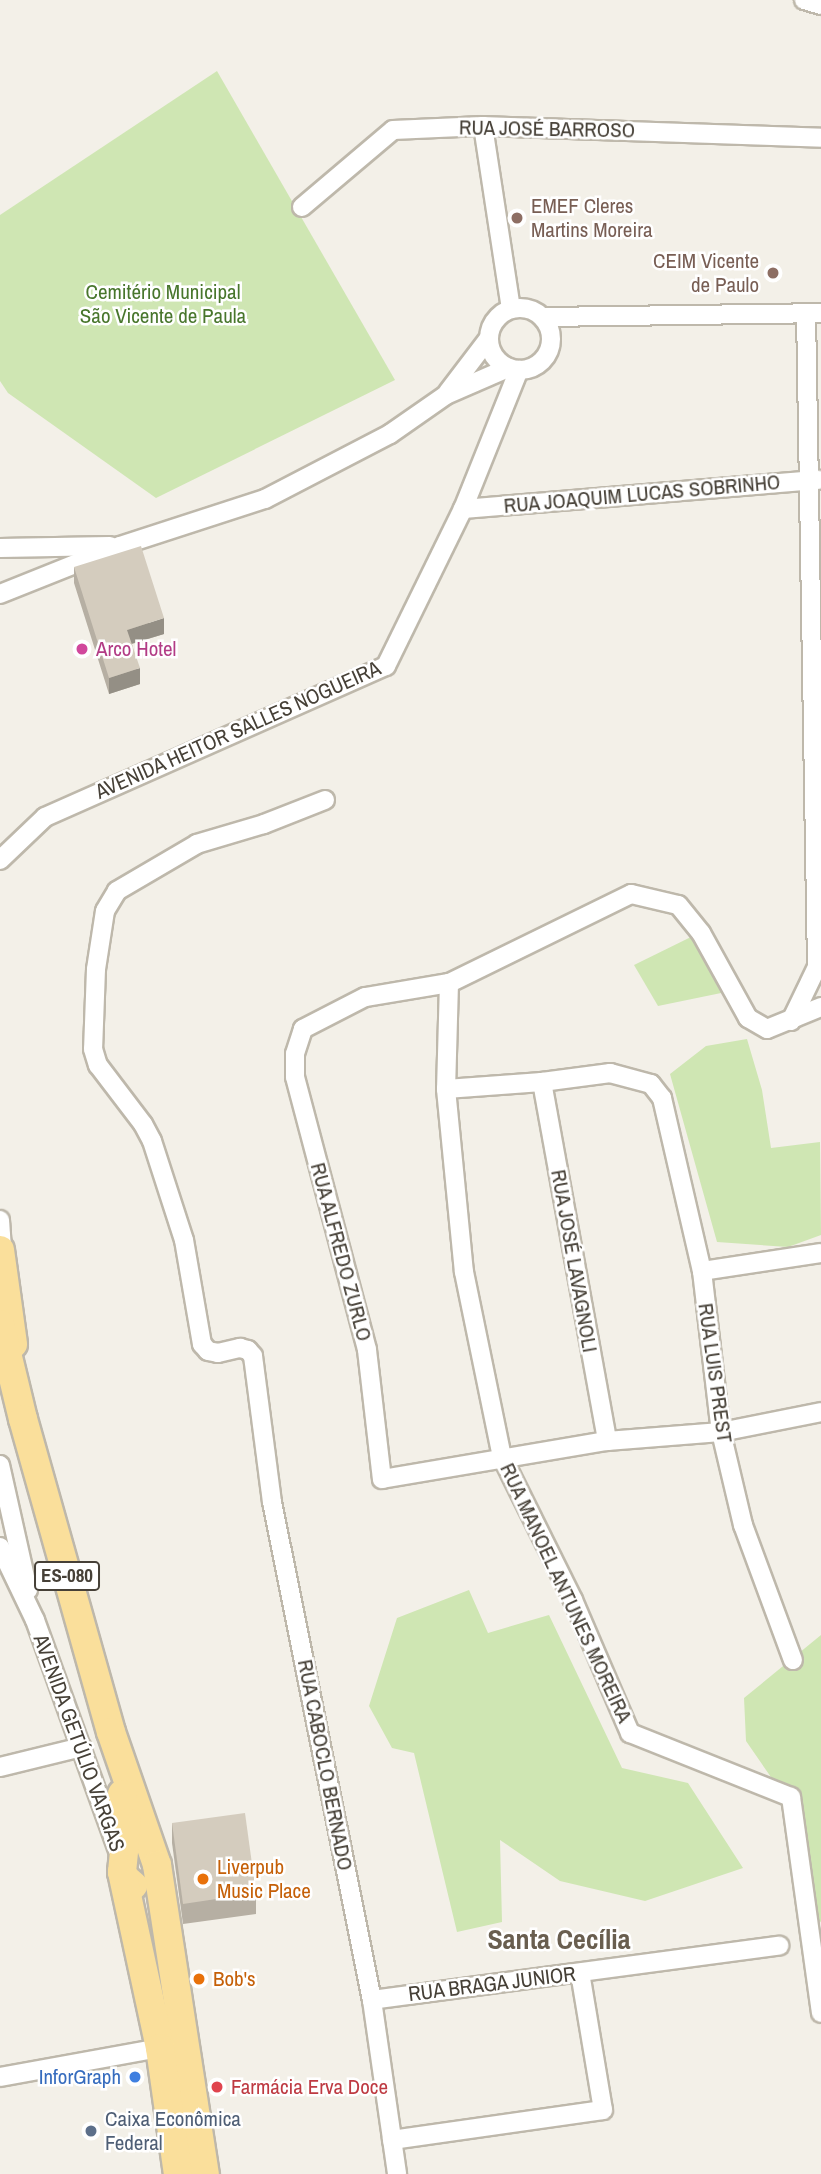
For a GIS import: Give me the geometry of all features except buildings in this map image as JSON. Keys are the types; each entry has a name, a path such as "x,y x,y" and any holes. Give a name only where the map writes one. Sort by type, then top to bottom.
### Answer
{"main road":[{"name":"ES-080","path":"1,1256 23,1419"},
{"name":"ES-080","path":"0,1324 23,1419 111,1732 133,1850"},
{"name":"ES-080","path":"111,1732 133,1850"},
{"name":"AVENIDA GETÚLIO VARGAS","path":"133,1850 177,2174"},
{"name":"AVENIDA GETÚLIO VARGAS","path":"133,1850 205,2174"}],"street":[{"path":"804,0 821,5"},
{"path":"483,126 511,308"},
{"name":"RUA JOSÉ BARROSO","path":"302,207 393,130 483,126 821,138"},
{"path":"0,594 120,546 265,499 390,434 446,395 513,369 538,365 545,358 551,335 543,317 529,308 511,308 494,321 489,338 446,395"},
{"path":"543,317 814,313 817,967 791,1021"},
{"path":"489,338 493,355 513,369"},
{"name":"AVENIDA HEITOR SALLES NOGUEIRA","path":"0,860 45,817 386,666 463,509 513,369"},
{"name":"RUA JOAQUIM LUCAS SOBRINHO","path":"463,509 815,480"},
{"path":"0,548 120,546"},
{"name":"RUA CABOCLO BERNADO","path":"325,800 264,824 197,845 117,891 105,911 96,969 93,1049 98,1065 143,1124 152,1141 184,1240 202,1344 208,1351 218,1353 240,1348 253,1356 272,1502 372,2000 397,2174"},
{"path":"449,984 631,894 678,905 701,933 748,1018 767,1028 791,1021 821,1007"},
{"name":"RUA ALFREDO ZURLO","path":"449,984 365,997 303,1029 295,1054 295,1077 367,1350 382,1479 502,1457"},
{"name":"RUA MANOEL ANTUNES MOREIRA","path":"449,984 446,1089 464,1272 502,1457 573,1601 630,1733 791,1797 821,2012"},
{"name":"RUA LUIS PREST","path":"542,1082 610,1073 651,1084 662,1098 702,1271 721,1432 743,1525 793,1660"},
{"path":"446,1089 542,1082"},
{"name":"RUA JOSÉ LAVAGNOLI","path":"542,1082 607,1441"},
{"path":"0,1220 1,1256"},
{"path":"702,1271 821,1253"},
{"path":"502,1457 607,1441 721,1432 821,1412"},
{"name":"AVENIDA GETÚLIO VARGAS","path":"0,1465 35,1620"},
{"name":"AVENIDA GETÚLIO VARGAS","path":"0,1548 35,1620 82,1747 133,1850"},
{"path":"0,1767 82,1747"},
{"name":"RUA BRAGA JUNIOR","path":"372,2000 779,1946"},
{"path":"392,2140 603,2110 580,1973"},
{"path":"0,2077 160,2048"}],"green space":[{"name":"Cemitério Municipal São Vicente de Paula","path":"217,71 395,380 156,498 8,393 0,381 0,215"},
{"path":"695,935 726,992 658,1006 634,965"},
{"path":"747,1039 762,1090 771,1148 820,1142 821,1235 788,1247 717,1242 670,1074 706,1046"},
{"path":"469,1590 488,1633 549,1615 622,1768 688,1783 743,1868 645,1901 560,1881 500,1840 502,1922 457,1932 414,1753 392,1748 369,1706 397,1618"},
{"path":"821,1635 821,1922 814,1918 793,1809 746,1741 744,1698"}],"place":[{"name":"EMEF Cleres Martins Moreira","path":"517,218"},
{"name":"CEIM Vicente de Paulo","path":"773,273"},
{"name":"Arco Hotel","path":"82,649"},
{"name":"Liverpub Music Place","path":"203,1879"},
{"name":"Bob's","path":"199,1979"},
{"name":"InforGraph","path":"135,2077"},
{"name":"Farmácia Erva Doce","path":"217,2087"},
{"name":"Caixa Econômica Federal","path":"91,2131"}],"district":[{"name":"Santa Cecília","path":"559,1939"}]}
